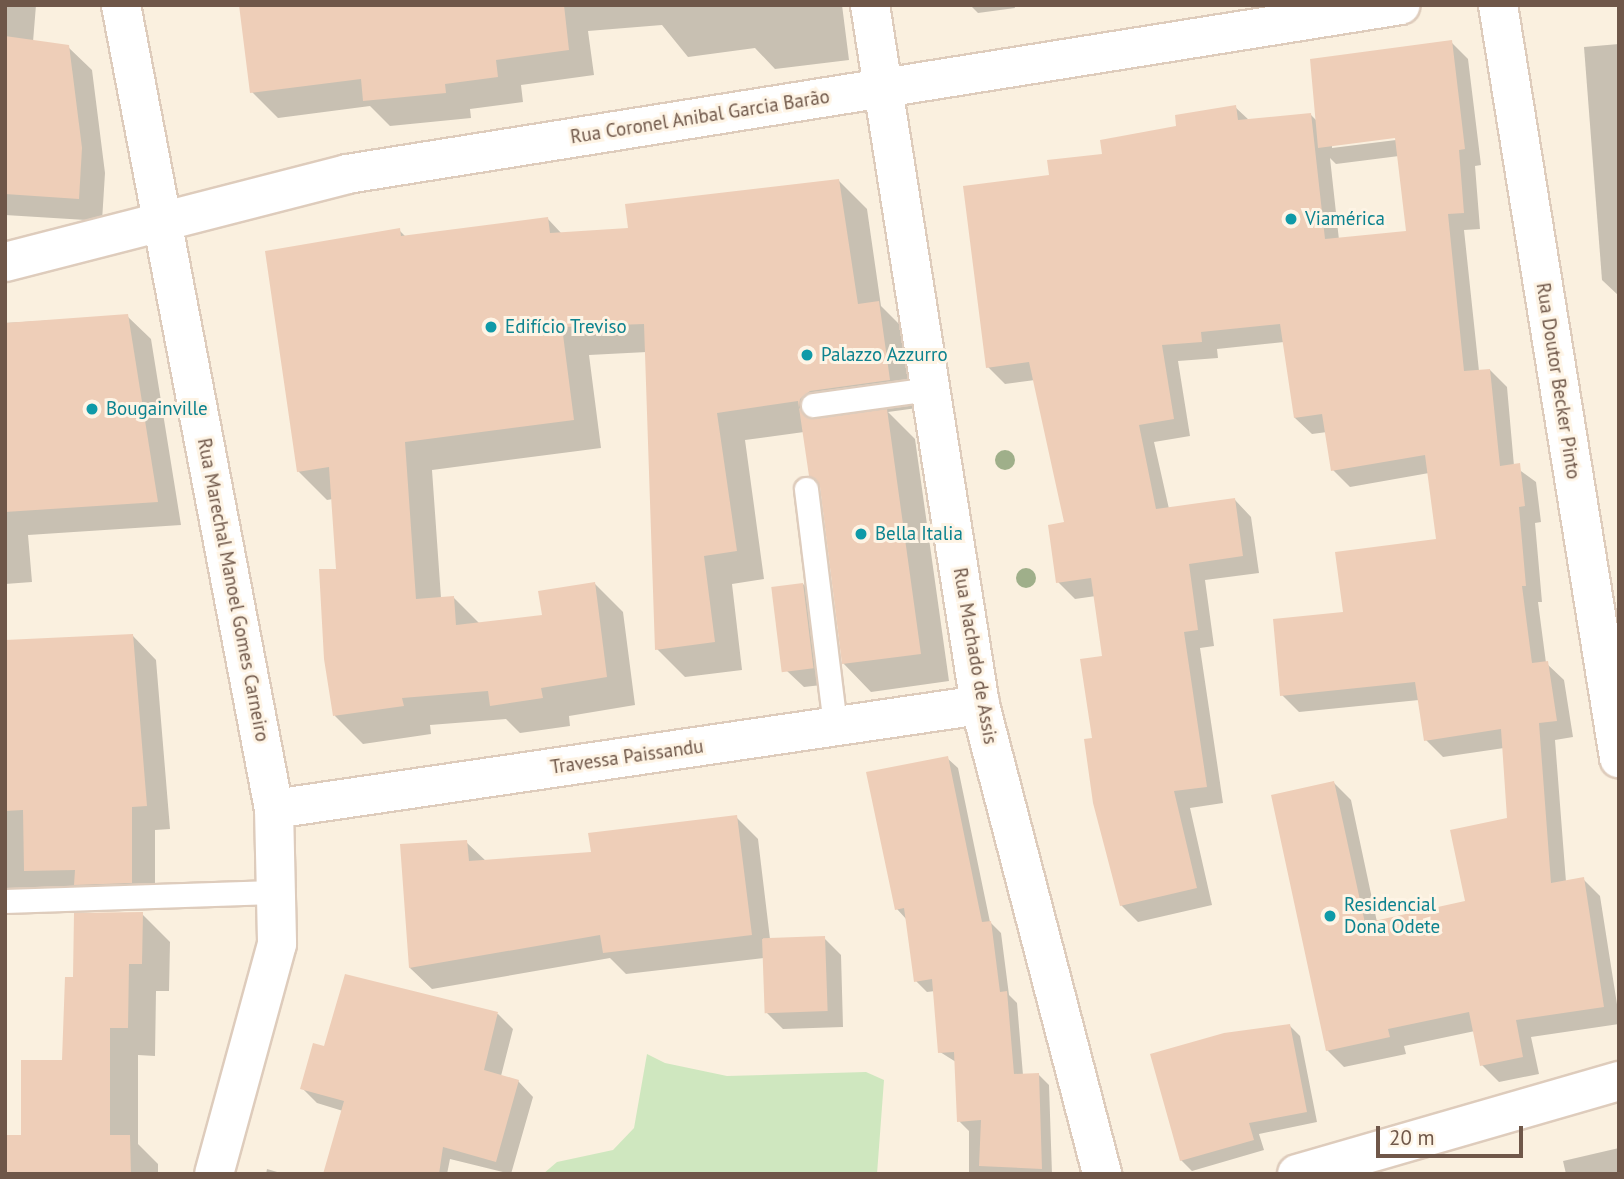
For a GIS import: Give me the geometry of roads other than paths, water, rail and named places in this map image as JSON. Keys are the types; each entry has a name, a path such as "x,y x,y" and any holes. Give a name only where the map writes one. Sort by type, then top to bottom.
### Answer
{"street":[{"name":"Rua Marechal Manoel Gomes Carneiro","path":"121,5 274,809 277,944 214,1174"},
{"name":"Rua Machado de Assis","path":"870,5 980,705 1102,1174"},
{"name":"Rua Coronel Anibal Garcia Barão","path":"5,262 347,174 1401,5"},
{"name":"Rua Doutor Becker Pinto","path":"1498,5 1619,758"},
{"name":"Travessa Paissandu","path":"274,809 980,705"},
{"path":"1297,1174 1619,1081"}],"lane":[{"path":"813,405 930,389"},
{"path":"806,489 835,726"},
{"path":"5,901 277,892"}],"place":[{"name":"Viamérica","path":"1291,219"},
{"name":"Edifício Treviso","path":"491,327"},
{"name":"Palazzo Azzurro","path":"807,355"},
{"name":"Bougainville","path":"92,409"},
{"name":"Bella Italia","path":"861,534"},
{"name":"Residencial Dona Odete","path":"1330,916"}]}
